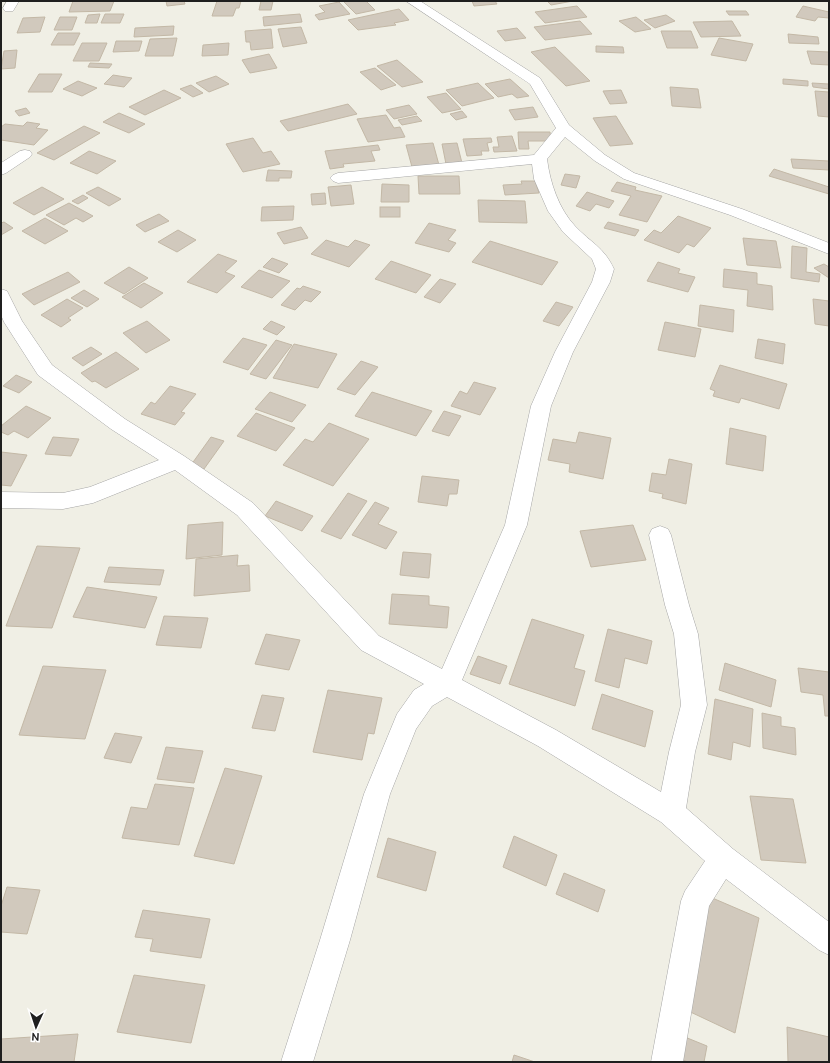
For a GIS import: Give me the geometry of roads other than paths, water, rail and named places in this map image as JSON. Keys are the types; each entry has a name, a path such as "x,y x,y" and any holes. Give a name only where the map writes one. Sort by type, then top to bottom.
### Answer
{"street":[{"path":"412,1 535,81 563,128 600,158 629,176 736,212 829,249"},
{"path":"338,178 539,159 563,128"},
{"path":"1,170 25,154"},
{"path":"297,1062 378,794 406,722 423,698 448,684 516,524 542,406 564,352 601,282 605,269 600,257 569,229 556,211 542,179 539,159"},
{"path":"1,295 12,322 46,370 118,424 177,461 245,509 370,643 547,738 671,813 723,859 829,940"},
{"path":"1,500 63,501 92,495 177,461"},
{"path":"660,536 677,605 686,634 694,705 682,752 671,813"},
{"path":"667,1062 695,901 723,859"}]}
